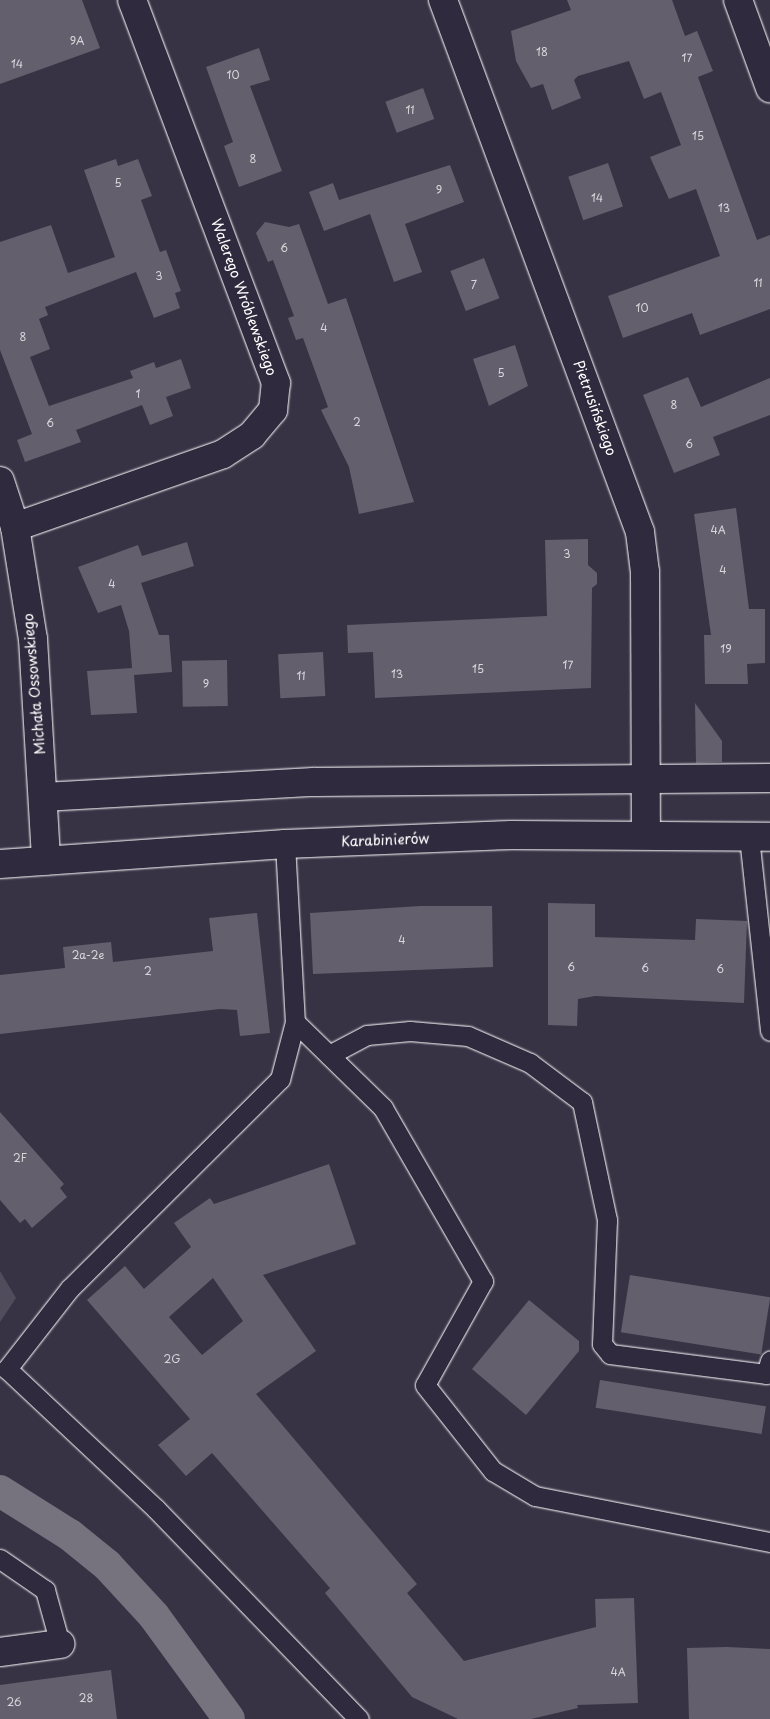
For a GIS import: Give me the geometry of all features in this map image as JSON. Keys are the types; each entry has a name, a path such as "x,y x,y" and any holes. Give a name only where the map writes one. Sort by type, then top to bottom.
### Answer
{"street":[{"name":"Walerego Wróblewskiego","path":"15,527 223,454 252,435 273,410 276,383 132,0"},
{"name":"Pietrusińskiego","path":"443,0 640,532 645,572 646,835"},
{"path":"738,0 770,88"},
{"name":"Michała Ossowskiego","path":"2,493 15,527 33,639 46,861"},
{"path":"43,797 314,782 646,776 770,778"},
{"name":"Karabinierów","path":"0,864 285,844 512,835 759,837"},
{"path":"0,1652 60,1644"}],"lane":[{"path":"759,837 770,1031"},
{"path":"285,844 295,1022 280,1079 70,1288 7,1369 156,1509 359,1719"},
{"path":"295,1022 383,1108 483,1281 425,1385 493,1471 535,1496 770,1542"},
{"path":"329,1055 367,1035 410,1031 468,1036 530,1063 582,1102 607,1220 602,1344 610,1354 766,1374 770,1361"},
{"path":"0,1559 45,1590 60,1644"}],"shaded area":[{"path":"0,1271 16,1298 0,1322"}],"building":[{"path":"0,0 82,0 100,48 0,84"},
{"path":"567,0 672,0 685,36 697,31 713,71 698,77 757,240 770,235 770,309 700,335 692,313 623,338 608,296 720,256 696,189 669,199 650,157 681,145 661,92 644,99 629,61 578,76 574,80 581,98 552,110 543,84 531,88 516,61 511,31 571,10"},
{"path":"259,48 270,80 250,86 282,171 239,187 224,146 233,142 206,67"},
{"path":"423,88 434,119 397,133 385,102"},
{"path":"116,159 118,166 138,159 152,196 141,200 160,252 166,250 181,291 175,293 180,308 154,318 136,272 45,307 48,315 39,319 50,349 30,357 49,406 133,378 130,371 154,362 156,368 181,359 191,388 166,397 173,416 150,425 142,405 76,430 81,442 25,462 17,440 32,434 0,350 0,242 51,225 68,273 115,257 84,170"},
{"path":"608,163 623,206 583,220 568,177"},
{"path":"450,165 464,202 405,224 422,272 394,282 370,214 324,231 309,192 333,183 339,200"},
{"path":"265,222 289,227 299,224 328,304 346,298 414,502 359,514 349,467 321,410 328,407 303,338 296,340 288,318 294,316 273,260 268,262 256,233"},
{"path":"484,258 499,298 466,311 450,271"},
{"path":"515,345 528,386 489,406 473,359"},
{"path":"688,377 701,407 770,378 770,415 713,437 720,455 674,473 643,395"},
{"path":"736,508 749,609 765,609 765,663 747,664 748,684 705,684 704,635 711,635 694,514"},
{"path":"588,539 588,565 597,573 597,584 592,588 591,688 375,698 373,652 348,653 347,625 547,616 545,540"},
{"path":"187,542 194,566 141,583 159,635 169,635 172,672 134,675 137,713 91,715 87,671 132,668 129,631 121,605 98,613 78,567 138,545 142,556"},
{"path":"323,652 325,696 280,698 278,654"},
{"path":"227,660 228,706 183,707 182,661"},
{"path":"695,703 722,741 722,762 696,763"},
{"path":"548,903 595,904 595,937 695,940 696,919 747,921 744,1003 595,996 578,999 577,1026 548,1025"},
{"path":"420,906 492,906 493,967 313,974 310,913"},
{"path":"257,913 270,1033 240,1036 237,1010 220,1009 0,1034 0,975 65,968 63,947 111,942 113,962 213,951 209,918"},
{"path":"0,1112 64,1184 60,1188 67,1197 32,1228 25,1219 20,1223 0,1200"},
{"path":"329,1164 356,1244 263,1275 316,1351 256,1394 417,1584 407,1593 464,1661 596,1627 595,1599 634,1598 638,1703 577,1705 578,1708 531,1719 458,1719 412,1697 325,1593 330,1588 212,1453 186,1476 158,1445 190,1419 87,1300 125,1266 144,1289 191,1247 174,1223 210,1198 214,1204","holes":["213,1278 243,1321 202,1355 169,1317"]},
{"path":"630,1275 770,1297 761,1354 621,1332"},
{"path":"529,1300 579,1341 579,1351 526,1415 472,1369"},
{"path":"600,1380 766,1406 762,1434 596,1408"},
{"path":"687,1648 770,1649 770,1719 689,1719"},
{"path":"111,1670 117,1719 0,1719 0,1685"}],"waterway":[{"path":"0,1491 70,1535 107,1565 154,1616 229,1719"}]}
